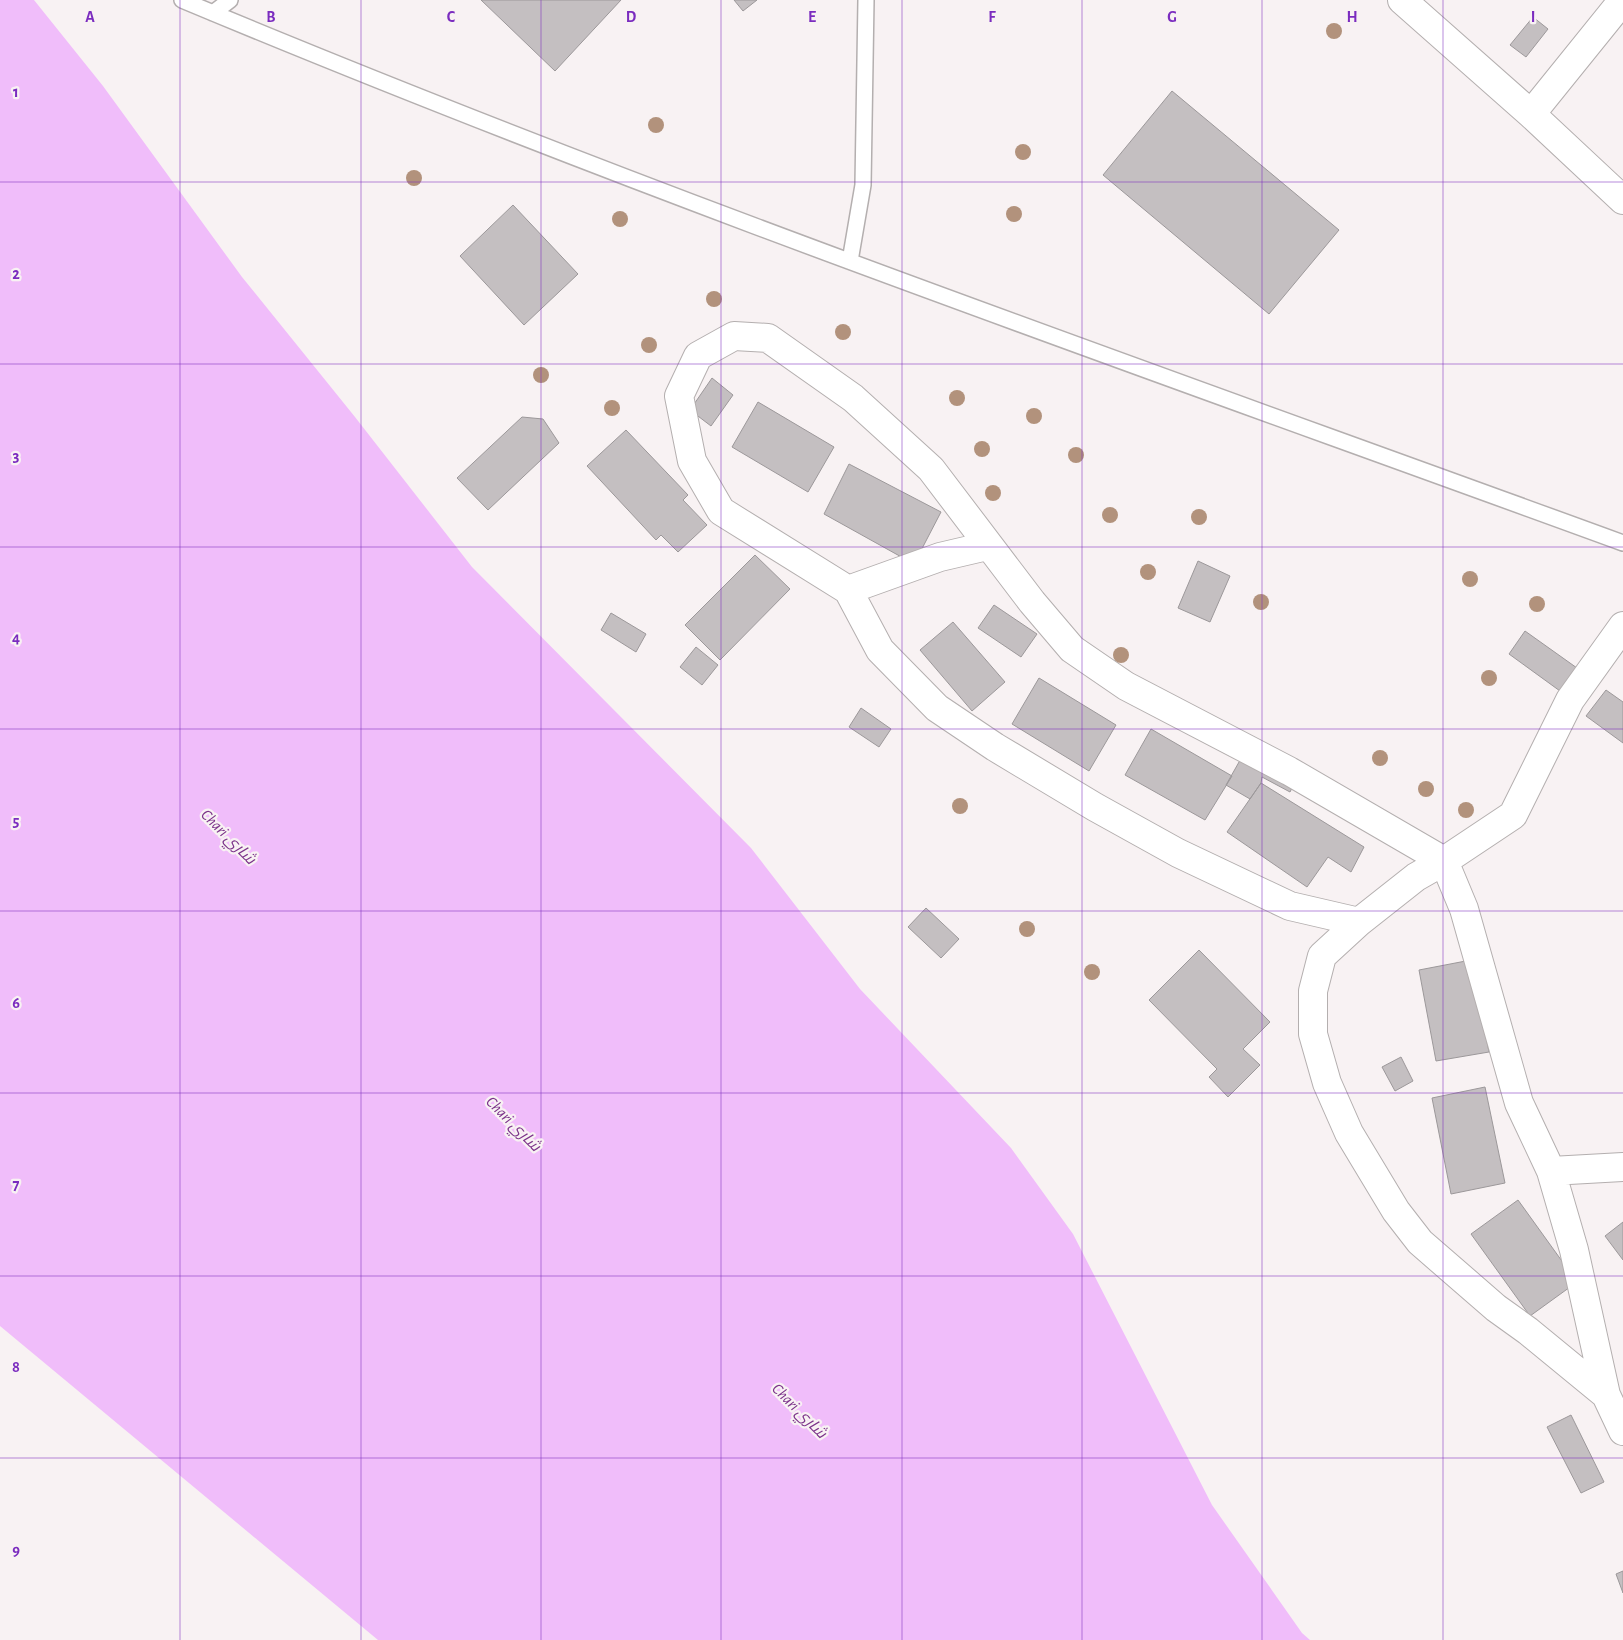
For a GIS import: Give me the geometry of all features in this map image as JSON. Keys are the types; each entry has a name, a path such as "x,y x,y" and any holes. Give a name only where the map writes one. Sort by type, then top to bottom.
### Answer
{"street":[{"path":"1402,0 1531,114 1623,200"},
{"path":"1531,114 1623,0"},
{"path":"1359,922 1290,906 1178,853 1096,807 937,708 880,650 848,590 722,511 692,461 680,396 698,356 734,336 768,338 853,398 930,470 987,546 1072,649 1126,686 1290,771 1444,861 1464,909 1519,1103 1551,1171 1574,1250 1606,1395 1623,1430"},
{"path":"848,590 940,557 987,546"},
{"path":"1606,1395 1528,1331 1496,1308 1420,1242 1396,1211 1349,1133 1327,1083 1313,1034 1312,991 1322,956 1359,922 1416,877 1444,861 1513,815 1570,700 1623,626"},
{"path":"1551,1171 1623,1168"}],"lane":[{"path":"182,0 388,85 850,261 1623,543"},
{"path":"213,13 230,0"},
{"path":"850,261 863,185 866,0"}],"water":[{"name":"Chari شاري","path":"0,0 34,0 103,86 242,277 355,417 472,567 751,848 860,989 1011,1148 1073,1234 1212,1505 1302,1633 1310,1640 378,1640 0,1326"}],"building":[{"path":"481,0 621,0 555,71"},
{"path":"734,0 757,0 743,11"},
{"path":"1533,17 1548,29 1526,57 1510,45"},
{"path":"1172,91 1339,230 1269,314 1103,175"},
{"path":"513,205 578,274 524,325 460,256"},
{"path":"712,378 733,395 711,426 690,410"},
{"path":"758,402 834,447 808,492 732,447"},
{"path":"522,417 543,419 559,443 488,510 457,478"},
{"path":"626,430 688,495 683,500 707,525 678,552 661,535 656,540 587,466"},
{"path":"849,464 941,512 914,564 824,514"},
{"path":"755,555 790,589 720,660 685,625"},
{"path":"1198,561 1230,576 1210,622 1178,608"},
{"path":"994,605 1037,634 1021,657 978,628"},
{"path":"611,613 646,634 636,652 601,630"},
{"path":"953,622 1005,682 972,711 920,650"},
{"path":"1525,631 1577,668 1560,691 1509,654"},
{"path":"696,647 718,665 702,685 680,667"},
{"path":"1039,678 1116,725 1089,771 1012,724"},
{"path":"1606,690 1623,702 1623,743 1586,716"},
{"path":"861,708 891,729 879,747 849,727"},
{"path":"1151,729 1232,776 1205,820 1125,775"},
{"path":"1243,755 1298,776 1290,792 1262,777 1261,783 1250,799 1226,785"},
{"path":"1261,783 1364,847 1351,872 1328,857 1307,887 1227,832"},
{"path":"926,908 959,939 941,958 908,927"},
{"path":"1199,950 1270,1022 1243,1049 1260,1065 1228,1097 1209,1077 1217,1069 1149,1000"},
{"path":"1471,960 1489,1052 1436,1061 1419,970"},
{"path":"1401,1057 1413,1081 1395,1091 1382,1067"},
{"path":"1485,1087 1505,1183 1451,1194 1432,1098"},
{"path":"1518,1200 1577,1282 1530,1316 1471,1234"},
{"path":"1623,1222 1623,1260 1605,1236"},
{"path":"1571,1415 1604,1482 1581,1493 1547,1427"},
{"path":"1623,1571 1623,1593 1616,1574"}]}
